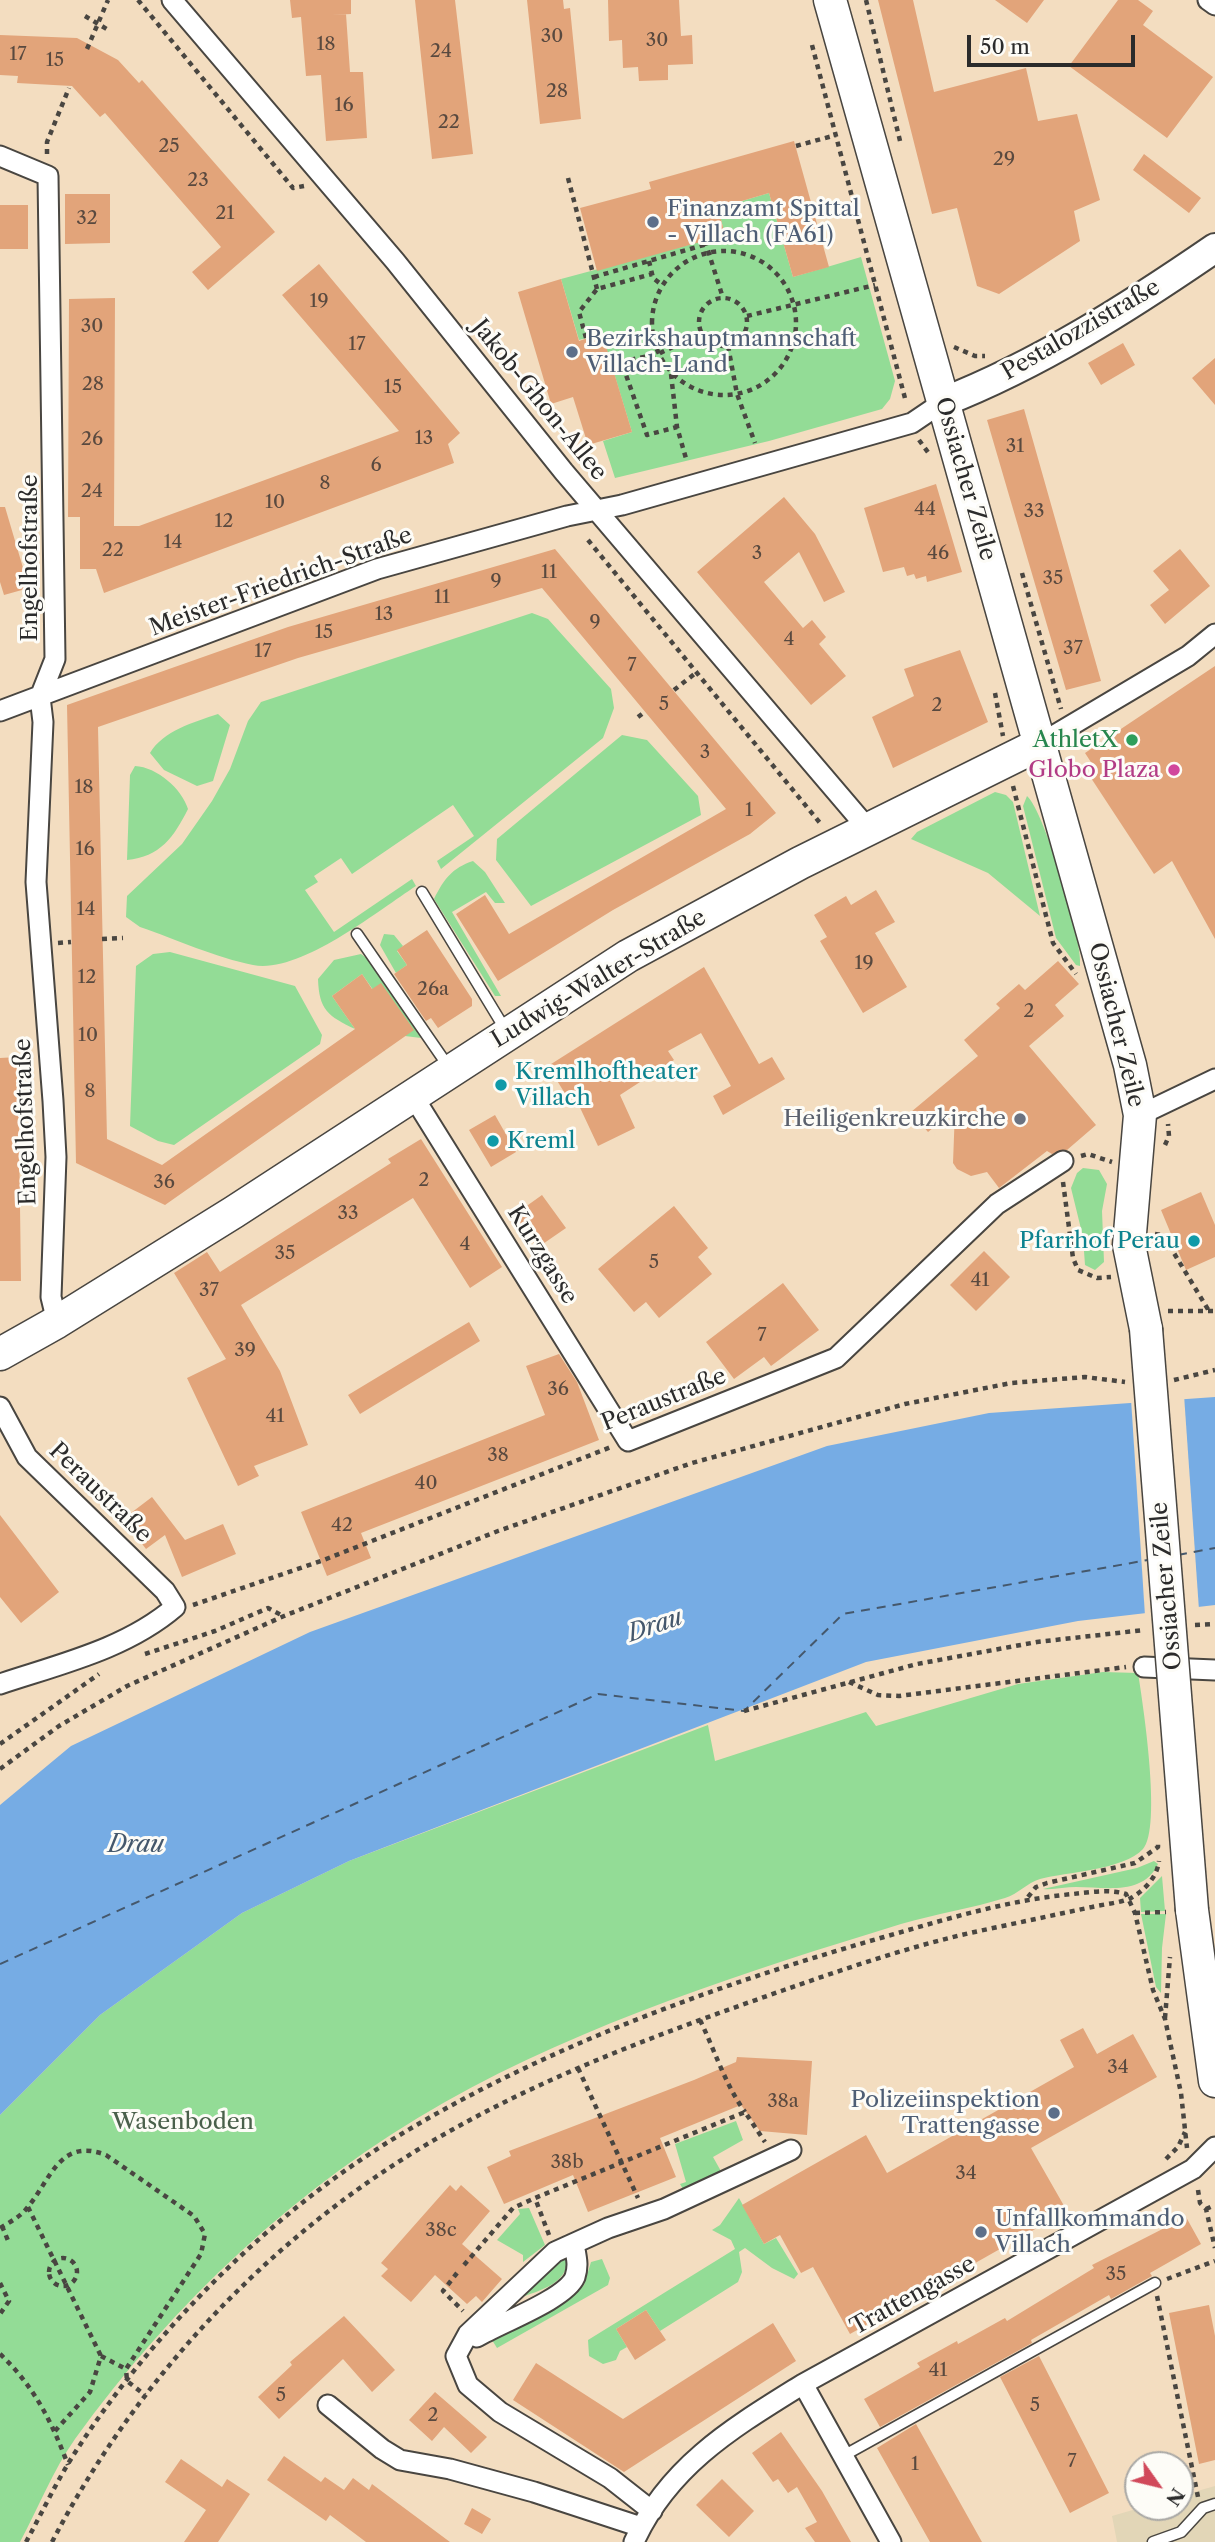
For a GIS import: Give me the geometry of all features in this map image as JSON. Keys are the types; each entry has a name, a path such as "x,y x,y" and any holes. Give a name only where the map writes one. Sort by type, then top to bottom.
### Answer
{"main road":[{"name":"Ossiacher Zeile","path":"830,0 1130,1065 1140,1115 1129,1245 1157,1320 1178,1915 1215,2081"},
{"name":"Pestalozzistraße","path":"943,402 1071,340 1132,305 1215,248"},
{"name":"Ludwig-Walter-Straße","path":"0,1354 57,1322 628,956 763,882 1038,745"}],"street":[{"name":"Jakob-Ghon-Allee","path":"172,0 403,271 597,510 869,830"},
{"path":"1208,0 1215,5"},
{"path":"0,156 48,176"},
{"name":"Engelhofstraße","path":"48,176 55,659 40,697 43,722 36,882 54,1101 56,1157 51,1297 57,1322"},
{"name":"Meister-Friedrich-Straße","path":"0,711 377,569 912,423 943,402"},
{"name":"Ludwig-Walter-Straße","path":"1038,745 1188,656 1215,634"},
{"path":"1140,1115 1215,1079"},
{"name":"Kurzgasse","path":"413,1096 628,1441"},
{"name":"Peraustraße","path":"628,1441 836,1358 997,1204 1063,1161"},
{"name":"Peraustraße","path":"0,1407 27,1457 166,1591 175,1607"},
{"path":"0,1684 112,1655 175,1607"},
{"path":"1144,1667 1215,1670"},
{"name":"Trattengasse","path":"642,2527 697,2454 803,2384 1193,2169 1215,2147"},
{"path":"642,2527 610,2478 500,2412 468,2385 456,2356 477,2325 555,2252 646,2215 783,2153"},
{"path":"461,2346 505,2320 555,2296 574,2280 578,2264 574,2244"},
{"path":"803,2384 891,2542"},
{"path":"328,2405 382,2449 400,2460 450,2469 534,2492 642,2527"}],"lane":[{"path":"422,892 508,1033"},
{"path":"357,934 451,1071"},
{"path":"843,2456 1155,2283"},
{"path":"1153,2542 1181,2532 1203,2508 1215,2504"}],"path":[{"path":"87,49 107,0"},
{"path":"138,0 293,188"},
{"path":"85,16 110,31"},
{"path":"810,37 906,401"},
{"path":"48,176 47,142 69,88"},
{"path":"796,146 836,135"},
{"path":"568,178 597,289"},
{"path":"594,276 706,242 723,298"},
{"path":"722,250 745,254 766,264 783,281 796,306 796,327 790,350 778,370 760,386 737,394 713,395 691,388 671,373 658,354 651,331 653,307 662,285 678,267 722,250"},
{"path":"649,261 652,274 662,285"},
{"path":"586,338 579,312 597,289 652,274"},
{"path":"747,316 875,285"},
{"path":"723,298 738,303 747,316 748,324 742,338 728,346 713,344 699,326 702,310 715,299 723,298"},
{"path":"677,427 647,435 625,372 611,364 658,354 702,333"},
{"path":"728,346 737,394 755,443"},
{"path":"671,373 677,427 687,462"},
{"path":"588,540 820,822"},
{"path":"674,690 697,672"},
{"path":"638,718 646,711"},
{"path":"999,712 1001,730"},
{"path":"1014,788 1054,943 1082,982"},
{"path":"102,939 123,938"},
{"path":"1115,1163 1088,1153 1063,1161 1071,1247 1079,1270 1097,1278 1116,1276"},
{"path":"1152,1234 1163,1235 1212,1311 1157,1320"},
{"path":"1170,1382 1215,1370"},
{"path":"0,1769 59,1726 127,1686 284,1616 498,1531 692,1463 905,1404 1011,1383 1085,1377 1133,1383"},
{"name":"Peraustraße","path":"175,1607 203,1603 309,1565 628,1441"},
{"path":"139,1655 215,1632 268,1608 284,1616"},
{"path":"1186,1625 1215,1624"},
{"path":"744,1711 917,1664 1037,1642 1152,1629"},
{"path":"0,1744 112,1655"},
{"path":"849,1682 878,1695 899,1696 1042,1676 1144,1667"},
{"path":"52,2542 99,2462 145,2395 211,2318 259,2269 318,2220 425,2146 578,2068 799,1985 959,1936 1130,1899 1154,1878 1159,1866 1157,1830"},
{"path":"1027,1898 1036,1887 1135,1863 1158,1847"},
{"path":"26,2542 68,2465 127,2381 160,2340 262,2237 318,2191 384,2145 453,2105 559,2053 695,1998 816,1956 1027,1898 1122,1892 1130,1899 1135,1913 1153,1990 1165,2019 1184,2092 1186,2147"},
{"path":"1135,1913 1178,1915"},
{"path":"1165,2019 1171,1946"},
{"path":"700,2020 720,2062 727,2088 783,2153"},
{"path":"578,2068 646,2215"},
{"path":"464,2264 513,2208 745,2112"},
{"path":"9,2243 1,2227 28,2207 60,2162 75,2152 91,2149 121,2165 194,2216 205,2234 201,2254 125,2369 127,2381 145,2395"},
{"path":"535,2198 555,2252"},
{"path":"1200,2203 1206,2209 1215,2248"},
{"path":"1206,2209 1215,2205"},
{"path":"28,2207 57,2259 69,2285 70,2295 101,2356 125,2369"},
{"path":"67,2258 75,2263 77,2277 69,2285 57,2285 50,2278 49,2269 57,2259 67,2258"},
{"path":"1203,2508 1196,2495 1155,2283 1215,2260"},
{"path":"457,2273 443,2291 477,2325"},
{"path":"0,2283 9,2301 0,2314"},
{"path":"0,2354 26,2381 55,2431 68,2465"},
{"path":"55,2431 90,2392 101,2356"}],"shaded area":[{"path":"1215,2486 1215,2542 1117,2542 1112,2516 1124,2513 1124,2521 1194,2521 1194,2492"}],"green space":[{"path":"769,193 793,277 861,257 895,381 890,399 882,409 769,441 615,478 603,441 632,432 602,334 579,340 561,279 725,235 718,208"},
{"path":"532,613 548,619 611,689 614,708 603,738 441,869 437,861 474,836 453,805 352,874 341,858 314,876 318,882 305,890 334,932 412,879 416,886 337,939 293,960 272,965 253,965 211,953 140,927 126,917 127,896 182,844 212,801 230,769 248,721 261,702"},
{"path":"218,714 230,725 213,781 197,786 164,770 150,753 171,733"},
{"path":"622,735 647,740 698,796 701,815 531,906 496,860 497,839"},
{"path":"135,766 152,770 168,780 188,809 165,844 148,855 127,860 130,775"},
{"path":"995,792 1006,795 1013,802 1040,916 988,873 911,839 917,832"},
{"path":"1027,796 1043,825 1061,878 1076,932 1080,966 1076,965 1056,938 1023,806"},
{"path":"473,861 485,872 505,903 495,903 486,892 452,912 501,996 495,996 434,899 449,875"},
{"path":"384,934 394,935 403,946 397,951 407,965 396,973 380,945"},
{"path":"170,952 295,986 322,1035 320,1044 174,1145 158,1141 130,1126 136,966 153,954"},
{"path":"361,954 375,964 421,1038 405,1036 362,974 332,996 355,1029 327,1011 320,998 318,979 334,960"},
{"path":"1083,1168 1099,1170 1107,1184 1102,1211 1104,1262 1095,1270 1085,1265 1083,1237 1071,1188 1077,1173"},
{"name":"Wasenboden","path":"1103,1672 1138,1673 1151,1792 1151,1817 1143,1849 1123,1862 1040,1879 1005,1898 901,1924 668,2001 554,2047 445,2102 391,2135 289,2209 196,2294 153,2341 75,2439 20,2542 0,2542 0,2115 100,2015 242,1913 349,1861 708,1725 715,1761 866,1712 876,1726 1018,1684"},
{"path":"1154,1861 1158,1864 1151,1874 1133,1885 1043,1889 1137,1868"},
{"path":"1162,1876 1165,1911 1141,1912 1140,1898"},
{"path":"1141,1914 1166,1914 1161,1993 1156,1987"},
{"path":"736,2121 743,2140 713,2157 722,2173 683,2189 680,2184 686,2182 675,2144"},
{"path":"739,2198 764,2244 776,2238 798,2274 794,2279 772,2268 745,2248 739,2252 742,2272 738,2282 660,2331 646,2310 616,2329 627,2347 620,2351 616,2360 603,2364 589,2356 588,2340 735,2249 731,2240 712,2230 720,2225"},
{"path":"529,2208 545,2245 523,2262 523,2255 497,2240 520,2214 518,2209"},
{"path":"566,2258 563,2275 557,2281 514,2300 547,2266"},
{"path":"602,2259 610,2278 608,2285 497,2348 492,2340 566,2302 584,2285 591,2262"}],"water":[{"name":"Drau","path":"1215,1397 1215,1605 1078,1621 866,1662 349,1861 242,1913 100,2015 0,2115 0,1805 71,1746 310,1632 827,1446 989,1413"}],"pier":[{"path":"1184,1395 1199,1610 1145,1616 1131,1399"}],"building":[{"path":"290,0 351,0 351,14 346,14 350,72 363,72 367,138 326,141 321,75 306,76 301,17 292,18"},
{"path":"415,0 455,0 473,154 432,159"},
{"path":"527,0 563,0 564,9 570,8 581,119 540,124"},
{"path":"608,0 679,0 681,36 692,35 693,64 668,65 668,80 639,81 638,67 623,68 622,40 609,41"},
{"path":"878,0 913,0 934,92 1026,68 1038,121 1077,114 1100,200 1074,211 1080,241 999,294 977,286 957,208 932,214"},
{"path":"995,0 1044,0 1027,23"},
{"path":"1118,0 1138,0 1153,11 1143,25 1213,77 1167,138 1069,66"},
{"path":"0,35 77,38 118,60 139,83 142,80 275,232 208,290 192,272 221,247 105,113 100,117 72,86 17,83 18,76 0,75"},
{"name":"Finanzamt Spittal - Villach (FA61)","path":"794,141 829,267 793,277 769,193 718,208 725,235 597,271 580,208 651,189 649,182"},
{"path":"1144,154 1201,198 1189,213 1133,170"},
{"path":"65,194 110,194 110,243 65,244"},
{"path":"0,205 28,205 28,249 0,249"},
{"path":"319,264 460,433 448,444 454,463 104,593 96,569 80,569 80,517 68,517 69,299 115,298 114,526 139,526 399,431 282,295"},
{"name":"Bezirkshauptmannschaft Villach-Land","path":"561,279 579,341 602,333 632,432 588,445 573,397 551,404 518,292"},
{"path":"1123,343 1135,365 1101,385 1088,363"},
{"path":"1215,358 1215,405 1192,378"},
{"path":"1024,409 1101,681 1066,690 987,420"},
{"path":"936,484 962,572 927,582 926,576 916,579 914,574 907,576 904,567 883,572 864,508"},
{"path":"784,497 815,534 845,592 824,602 799,552 764,582 803,628 812,620 826,637 819,644 846,676 811,705 697,572"},
{"path":"0,507 5,507 29,588 4,595 0,582"},
{"path":"555,549 776,813 750,834 613,910 498,981 456,914 485,895 509,934 726,809 542,588 298,658 98,727 107,1139 162,1165 355,1029 332,996 362,974 372,989 381,983 414,1030 165,1205 76,1163 67,705 288,627"},
{"path":"1180,549 1210,586 1165,624 1150,605 1169,590 1153,571"},
{"path":"960,650 988,722 893,768 872,717 914,696 904,669"},
{"path":"1215,666 1215,939 1172,861 1154,874 1091,778 1098,773 1085,753"},
{"path":"876,890 895,922 875,933 907,987 863,1013 820,941 827,937 814,915 846,896 851,905"},
{"path":"427,930 472,999 472,1006 438,1028 431,1018 426,1021 394,974 407,965 397,950"},
{"path":"1058,961 1079,984 1055,1005 1064,1016 1029,1046 1096,1125 1067,1150 1052,1154 1047,1151 999,1188 987,1172 971,1176 957,1169 953,1163 955,1110 928,1132 911,1112 978,1056 964,1040 1000,1008 996,1004 1019,984 1025,990"},
{"path":"704,967 759,1064 772,1057 785,1079 723,1115 713,1096 731,1086 701,1033 668,1051 674,1060 620,1095 635,1128 598,1146 575,1097 569,1100 548,1066"},
{"path":"18,1057 21,1281 0,1281 0,1058"},
{"name":"Kreml","path":"495,1115 516,1152 491,1167 469,1130"},
{"path":"421,1139 502,1267 470,1288 413,1198 241,1305 280,1371 308,1445 254,1466 259,1476 238,1486 187,1378 226,1359 174,1273 207,1252 220,1272 391,1163 388,1159"},
{"name":"Pfarrhof Perau","path":"1201,1192 1215,1225 1215,1257 1186,1270 1161,1210"},
{"path":"542,1195 566,1228 537,1248 514,1215"},
{"path":"674,1206 708,1248 698,1257 712,1274 659,1318 646,1302 634,1312 598,1269"},
{"path":"984,1251 1010,1277 976,1311 950,1285"},
{"path":"783,1283 819,1330 771,1366 764,1357 734,1379 706,1342"},
{"path":"469,1322 480,1341 360,1414 348,1395"},
{"path":"559,1354 577,1382 599,1440 361,1533 371,1558 327,1576 301,1512 545,1415 526,1366"},
{"path":"152,1497 185,1540 223,1524 236,1554 182,1577 165,1535 146,1549 123,1519"},
{"path":"0,1515 59,1592 21,1623 0,1597"},
{"path":"1083,2028 1097,2054 1133,2034 1157,2077 1031,2148 1067,2211 850,2334 813,2267 801,2273 780,2235 764,2244 742,2205 866,2135 887,2173 1074,2067 1060,2040"},
{"path":"737,2057 812,2061 807,2135 760,2131 741,2105 660,2138 676,2177 588,2212 573,2175 504,2204 487,2167 511,2156 509,2151 694,2080 736,2062"},
{"path":"450,2185 456,2191 461,2185 490,2211 462,2244 502,2279 482,2302 476,2296 467,2304 435,2275 411,2302 381,2276 388,2269 381,2263"},
{"path":"1186,2217 1201,2244 1150,2273 1152,2276 1111,2299 1109,2295 1031,2340 1032,2343 880,2427 864,2399 920,2367 917,2363 1005,2318 1007,2321 1094,2268 1092,2265"},
{"path":"1209,2305 1215,2336 1215,2460 1199,2464 1169,2313"},
{"path":"646,2310 666,2340 635,2360 616,2329"},
{"path":"344,2316 395,2370 372,2392 343,2359 279,2419 258,2397 292,2365 290,2362"},
{"path":"773,2323 796,2361 624,2472 513,2400 536,2363 623,2419"},
{"path":"1039,2356 1109,2493 1070,2513 1000,2377"},
{"path":"435,2392 487,2437 471,2453 444,2427 432,2441 409,2420"},
{"path":"916,2424 982,2542 930,2542 877,2448"},
{"path":"781,2432 822,2491 851,2542 815,2542 805,2528 817,2522 797,2487 788,2493 778,2479 773,2482 752,2453"},
{"path":"284,2456 321,2482 325,2477 344,2490 353,2478 369,2490 372,2484 450,2542 366,2542 330,2515 326,2521 267,2480"},
{"path":"181,2459 222,2487 227,2479 250,2494 218,2542 184,2542 206,2510 165,2482"},
{"path":"722,2479 754,2511 729,2537 696,2505"},
{"path":"472,2508 491,2519 482,2534 464,2524"}],"ferry route":[{"path":"1178,1555 1215,1548"},
{"path":"0,1964 598,1694 744,1711 843,1614 1148,1560"}],"place":[{"name":"Finanzamt Spittal - Villach (FA61)","path":"653,222"},
{"name":"Bezirkshauptmannschaft Villach-Land","path":"572,352"},
{"name":"AthletX","path":"1132,740"},
{"name":"Globo Plaza","path":"1174,770"},
{"name":"Kremlhoftheater Villach","path":"501,1085"},
{"name":"Heiligenkreuzkirche","path":"1020,1119"},
{"name":"Kreml","path":"493,1141"},
{"name":"Pfarrhof Perau","path":"1194,1241"},
{"name":"Polizeiinspektion Trattengasse","path":"1054,2113"},
{"name":"Unfallkommando Villach","path":"981,2232"}]}
